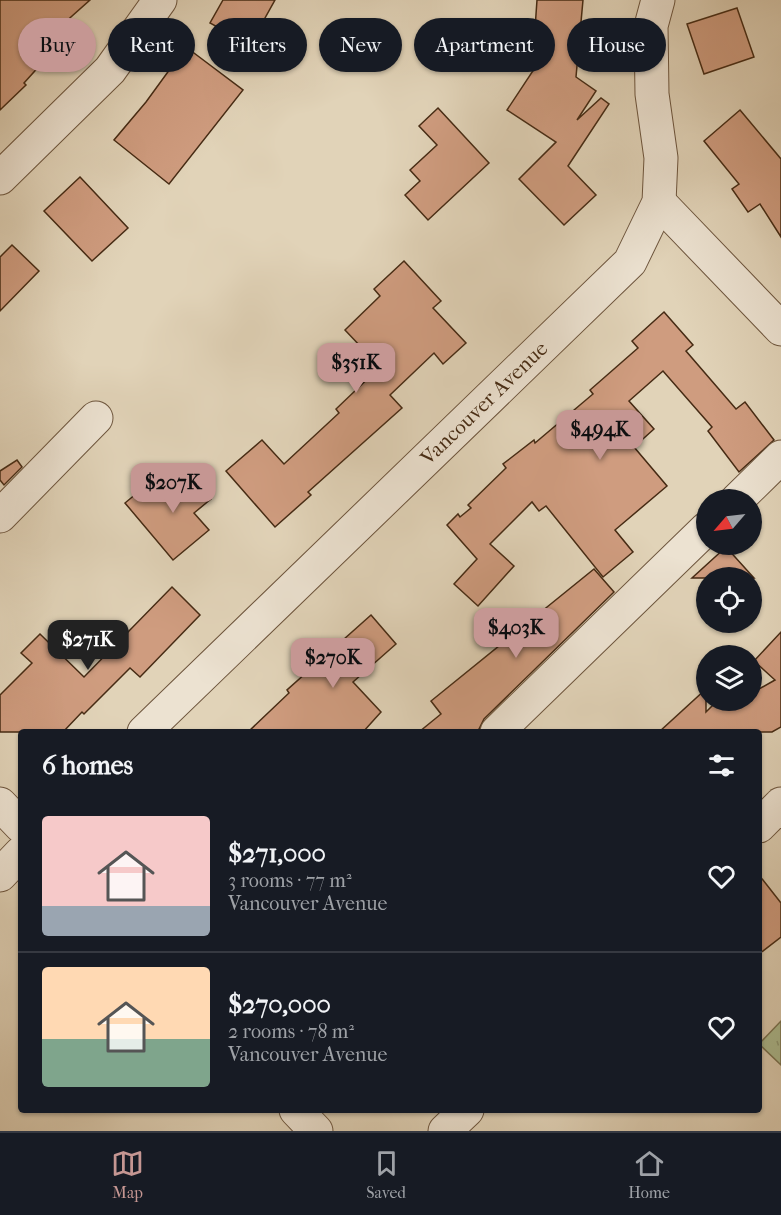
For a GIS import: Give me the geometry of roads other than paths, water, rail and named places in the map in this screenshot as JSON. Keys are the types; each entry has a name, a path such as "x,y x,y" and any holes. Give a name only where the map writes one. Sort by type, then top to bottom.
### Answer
{"street":[{"path":"0,178 110,70 160,0"},
{"name":"Vancouver Avenue","path":"147,729 630,261 659,202 661,158 652,94 651,26 658,0"},
{"path":"659,202 781,329"},
{"path":"0,516 96,418"},
{"path":"748,489 781,456"},
{"path":"500,729 696,539"},
{"path":"0,804 18,823"},
{"path":"762,823 781,804"},
{"path":"0,874 18,856"},
{"path":"299,1113 316,1131"},
{"path":"445,1131 464,1113"}]}
